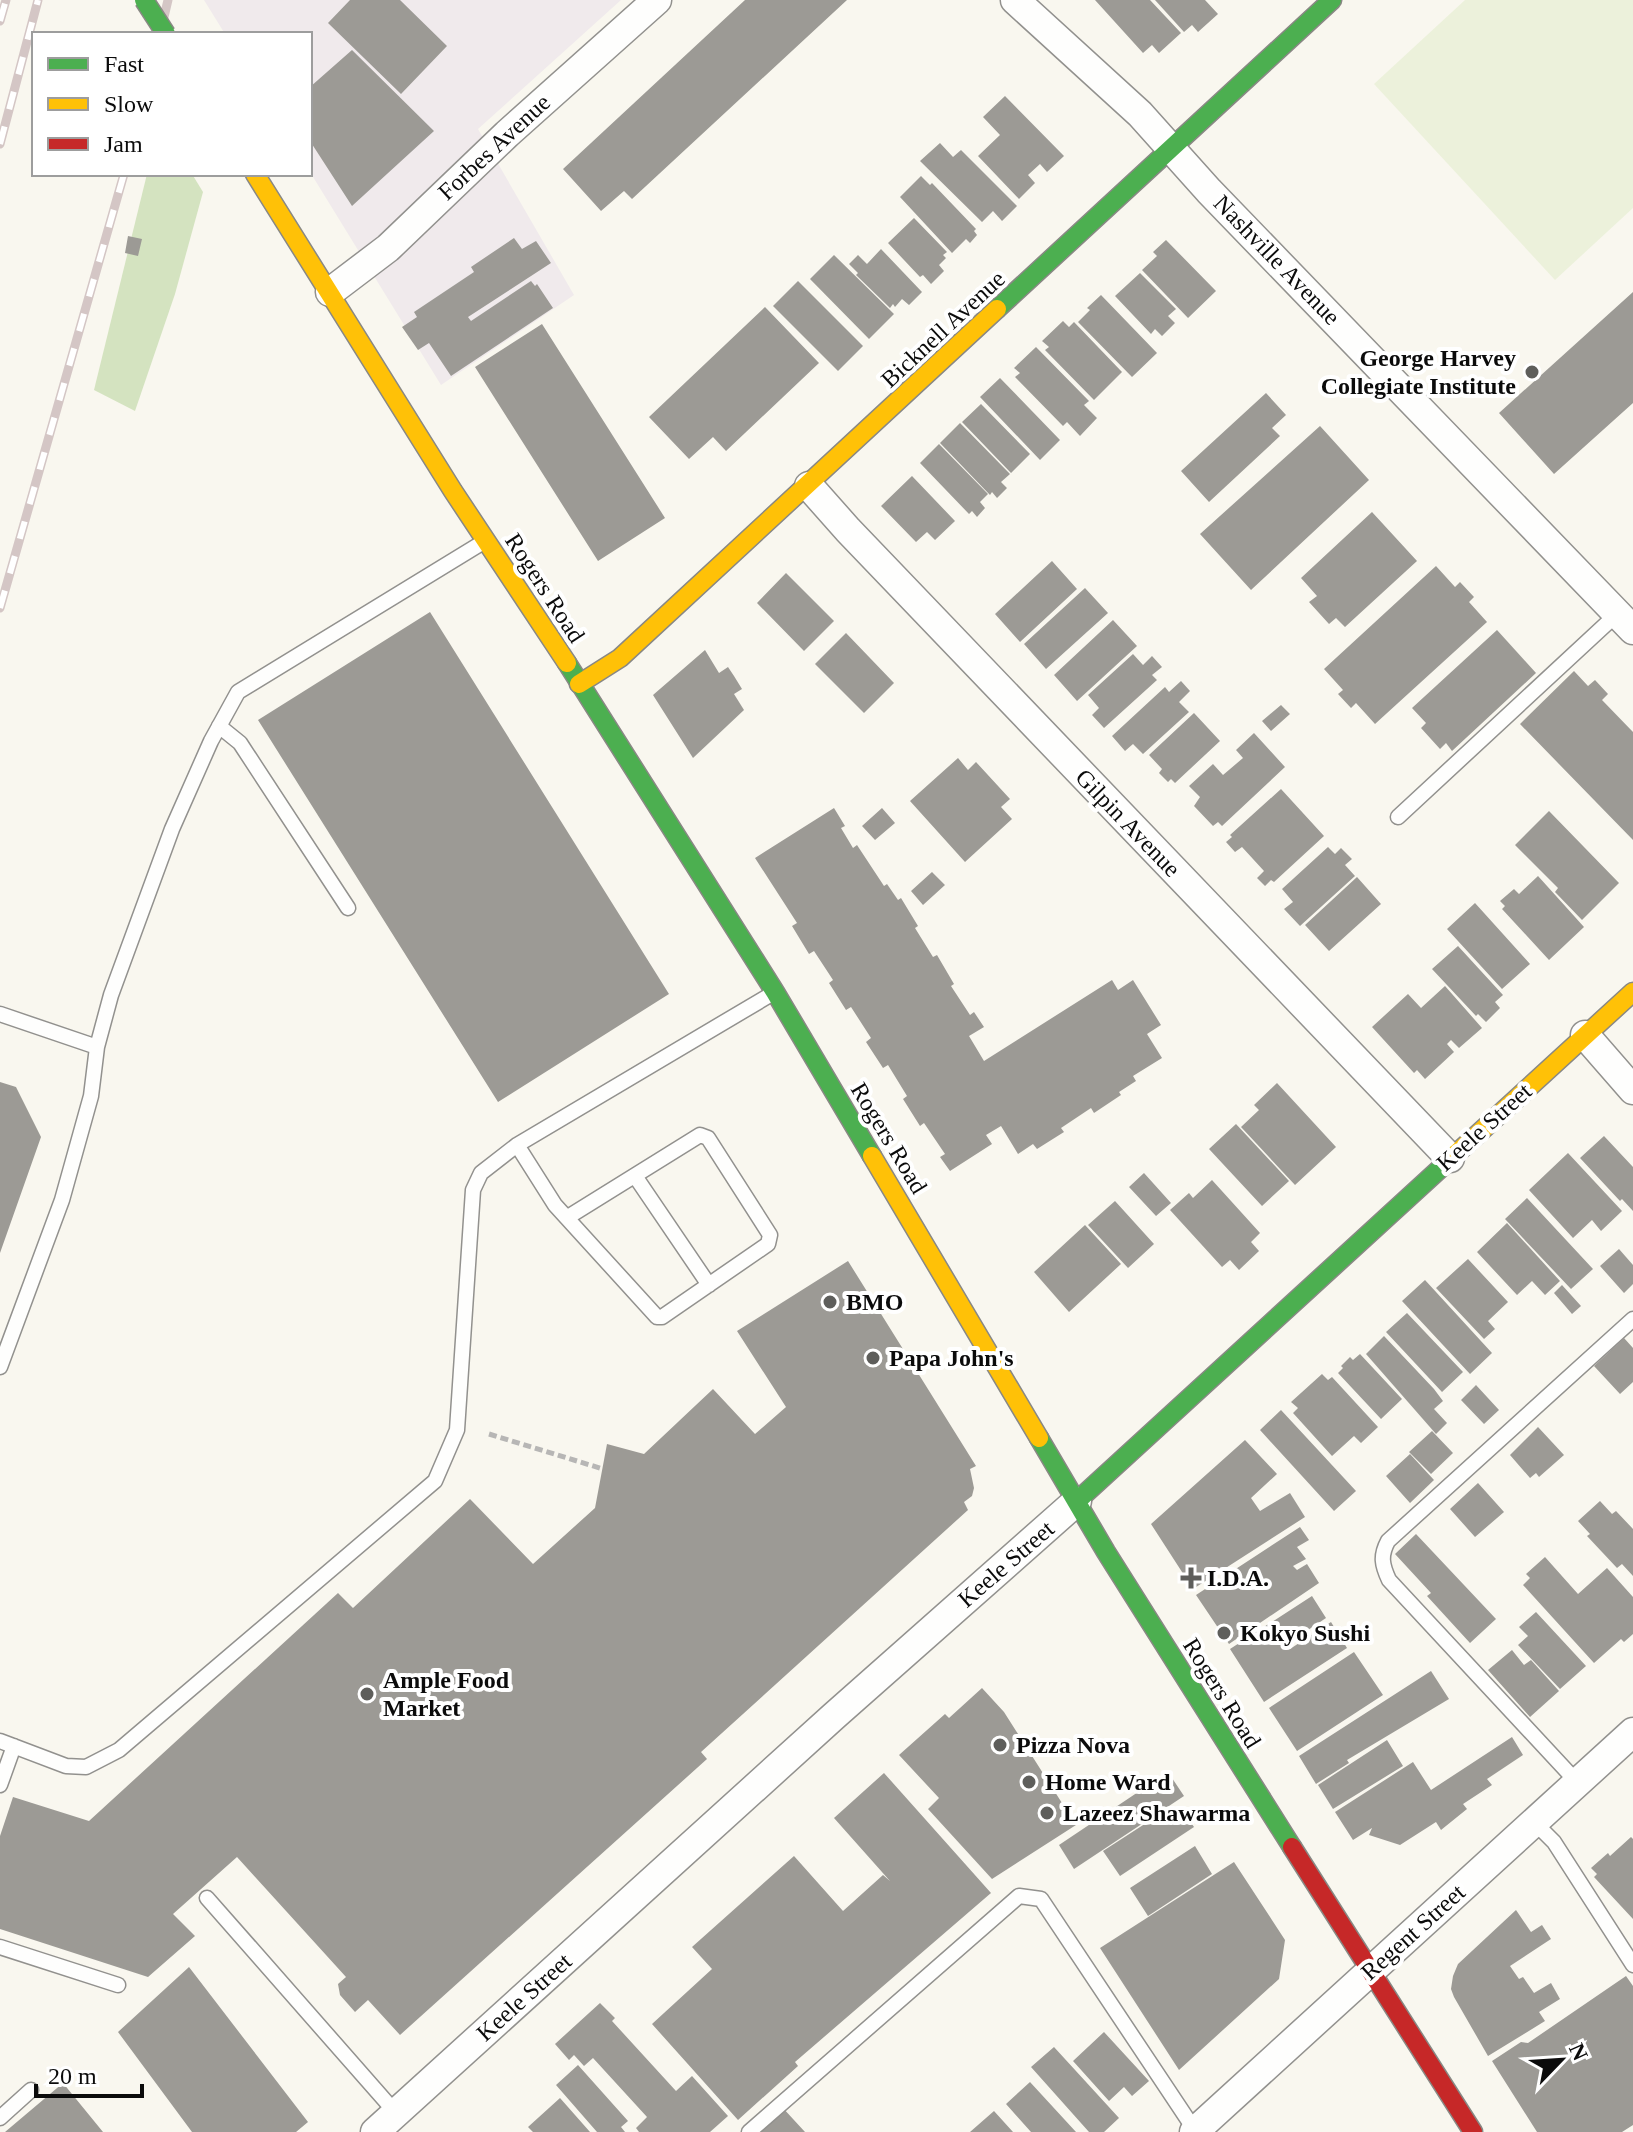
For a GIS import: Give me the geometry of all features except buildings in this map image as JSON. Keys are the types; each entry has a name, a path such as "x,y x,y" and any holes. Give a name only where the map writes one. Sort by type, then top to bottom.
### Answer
{"main road":[{"path":"144,0 165,32"},
{"name":"Bicknell Avenue","path":"579,684 620,658 1332,0"},
{"name":"Rogers Road","path":"256,176 775,992 1204,1710 1473,2132"},
{"name":"Keele Street","path":"1077,1501 1633,992"}],"street":[{"name":"Forbes Avenue","path":"330,292 388,248 507,134 657,0"},
{"name":"Nashville Avenue","path":"1015,0 1140,114 1209,191 1625,622"},
{"name":"Gilpin Avenue","path":"809,486 880,564 1450,1158"},
{"path":"1585,1035 1633,1090"},
{"name":"Keele Street","path":"375,2132 822,1726 1077,1501"},
{"name":"Regent Street","path":"1195,2132 1633,1732"}],"lane":[{"path":"0,1367 62,1200 91,1096 97,1047 111,995 172,829 238,692 486,541"},
{"path":"1398,817 1625,622"},
{"path":"219,726 240,743 348,908"},
{"path":"0,1785 7,1743 66,1766 86,1767 119,1750 435,1481 457,1430 473,1190 481,1173 517,1145 775,992"},
{"path":"0,1014 97,1047"},
{"path":"517,1145 555,1205 657,1317 662,1317 768,1244 770,1235 708,1138 700,1135 568,1217"},
{"path":"635,1176 709,1285"},
{"path":"1577,1782 1389,1580 1382,1565 1382,1553 1388,1541 1633,1319"},
{"path":"1534,1822 1554,1842 1633,1965"},
{"path":"749,2132 1019,1896 1041,1899 1195,2132"},
{"path":"207,1898 396,2113"},
{"path":"0,1947 118,1985"},
{"path":"0,2118 31,2090"}],"path":[{"path":"489,1434 603,1469"}],"shaded area":[{"path":"204,0 621,0 478,129 574,295 441,385 312,175 312,32 224,32"}],"green space":[{"path":"1465,0 1633,0 1633,208 1555,280 1374,84"},
{"path":"147,176 193,176 203,192 175,294 135,411 94,390"}],"railway":[{"path":"0,21 6,0"},
{"path":"0,144 38,0"},
{"path":"160,32 168,0"},
{"path":"0,608 123,176"}],"traffic: fast":[{"path":"144,0 165,32"},
{"path":"997,309 1332,0"},
{"path":"567,663 775,992 872,1156"},
{"path":"1077,1501 1456,1154"},
{"path":"1039,1438 1106,1552 1292,1847"}],"traffic: slow":[{"path":"256,176 453,491 567,663"},
{"path":"579,684 620,658 997,309"},
{"path":"1456,1154 1633,992"},
{"path":"872,1156 1039,1438"}],"traffic: jam":[{"path":"1292,1847 1473,2132"}],"place":[{"name":"George Harvey Collegiate Institute","path":"1532,372"},
{"name":"BMO","path":"830,1302"},
{"name":"Papa John's","path":"873,1358"},
{"name":"I.D.A.","path":"1191,1578"},
{"name":"Kokyo Sushi","path":"1224,1633"},
{"name":"Ample Food Market","path":"367,1694"},
{"name":"Pizza Nova","path":"1000,1745"},
{"name":"Home Ward","path":"1029,1782"},
{"name":"Lazeez Shawarma","path":"1047,1813"}]}
